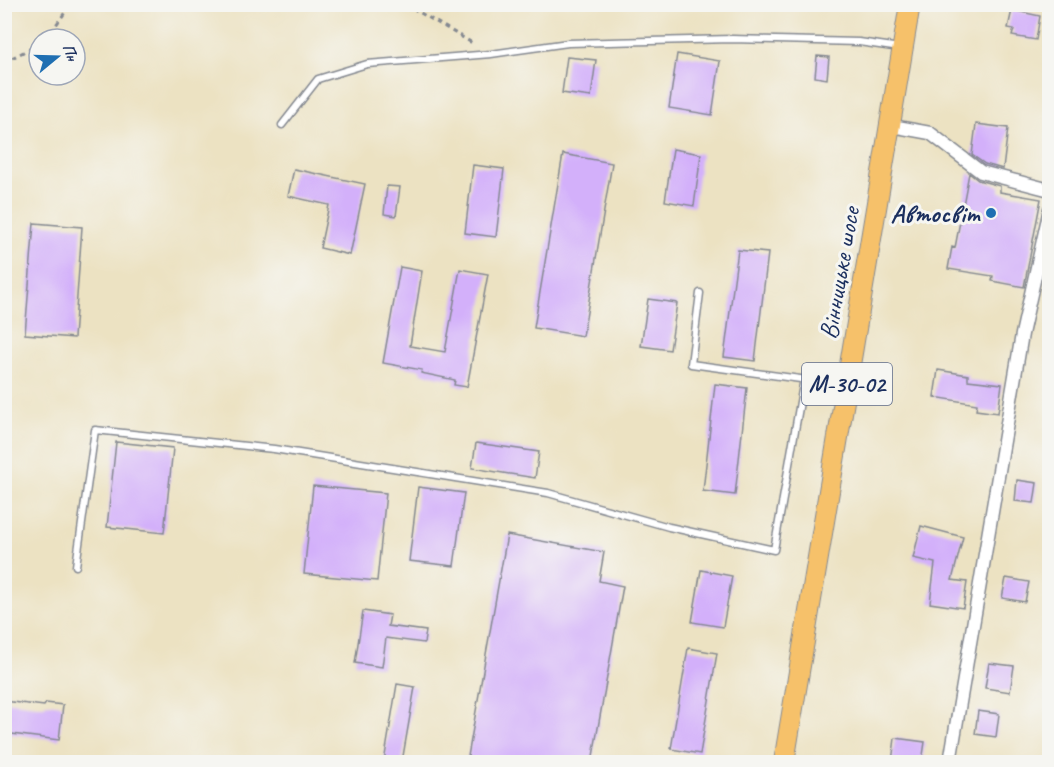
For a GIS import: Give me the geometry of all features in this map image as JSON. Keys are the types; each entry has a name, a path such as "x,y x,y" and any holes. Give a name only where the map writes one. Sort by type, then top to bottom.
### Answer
{"main road":[{"name":"Вінницьке шосе","path":"784,762 892,126 910,4"}],"street":[{"path":"892,126 930,133 981,172 1050,190"},
{"path":"950,762 1022,334 1050,209"}],"lane":[{"path":"282,125 318,79 368,64 490,54 568,43 732,39 859,42 904,48"},
{"path":"700,293 691,364 847,386"},
{"path":"76,566 94,430 274,449 548,493 669,527 774,550 804,379"}],"path":[{"path":"55,27 71,4"},
{"path":"405,4 490,54"},
{"path":"4,62 27,49"}],"building":[{"path":"1012,10 1040,16 1036,40 1012,36 1014,29 1008,28"},
{"path":"677,54 720,61 712,115 669,108"},
{"path":"817,56 829,57 827,79 815,77"},
{"path":"567,57 596,60 591,97 562,93"},
{"path":"976,124 1008,128 1003,169 985,164 972,155"},
{"path":"673,149 701,154 694,206 665,201"},
{"path":"563,154 612,163 583,336 534,328"},
{"path":"473,165 504,169 496,237 465,233"},
{"path":"294,169 365,184 350,255 320,248 329,205 288,196"},
{"path":"969,173 978,180 1000,186 1000,192 1041,199 1024,287 992,281 993,276 948,269 952,247 955,248"},
{"path":"387,186 400,187 396,216 384,214"},
{"path":"34,223 82,227 74,338 25,334"},
{"path":"738,250 768,253 755,361 724,357"},
{"path":"400,267 422,271 410,346 445,352 460,269 488,274 467,387 454,385 455,380 421,373 422,370 383,363"},
{"path":"648,299 677,303 670,350 641,346"},
{"path":"938,370 968,375 968,380 1002,384 998,413 976,410 977,404 934,397"},
{"path":"715,384 747,388 735,495 703,491"},
{"path":"116,442 173,448 164,533 107,527"},
{"path":"476,443 539,452 535,478 472,468"},
{"path":"1017,480 1037,483 1034,503 1015,501"},
{"path":"313,486 386,493 377,581 304,574"},
{"path":"418,487 464,493 454,566 409,561"},
{"path":"921,526 963,537 952,580 967,582 963,608 930,603 935,563 913,558"},
{"path":"507,535 604,552 599,581 623,586 592,762 467,762"},
{"path":"701,570 732,576 723,627 692,622"},
{"path":"1006,578 1029,582 1025,602 1002,598"},
{"path":"363,611 390,615 388,626 426,631 424,643 386,638 382,667 355,663"},
{"path":"688,648 717,653 700,754 671,749"},
{"path":"989,663 1014,666 1010,692 985,688"},
{"path":"397,684 415,687 402,762 384,762"},
{"path":"4,701 44,706 46,703 63,705 59,740 4,733"},
{"path":"978,711 999,714 996,737 975,734"},
{"path":"895,738 925,742 922,762 892,762"}],"place":[{"name":"Автосвіт","path":"991,213"}]}
